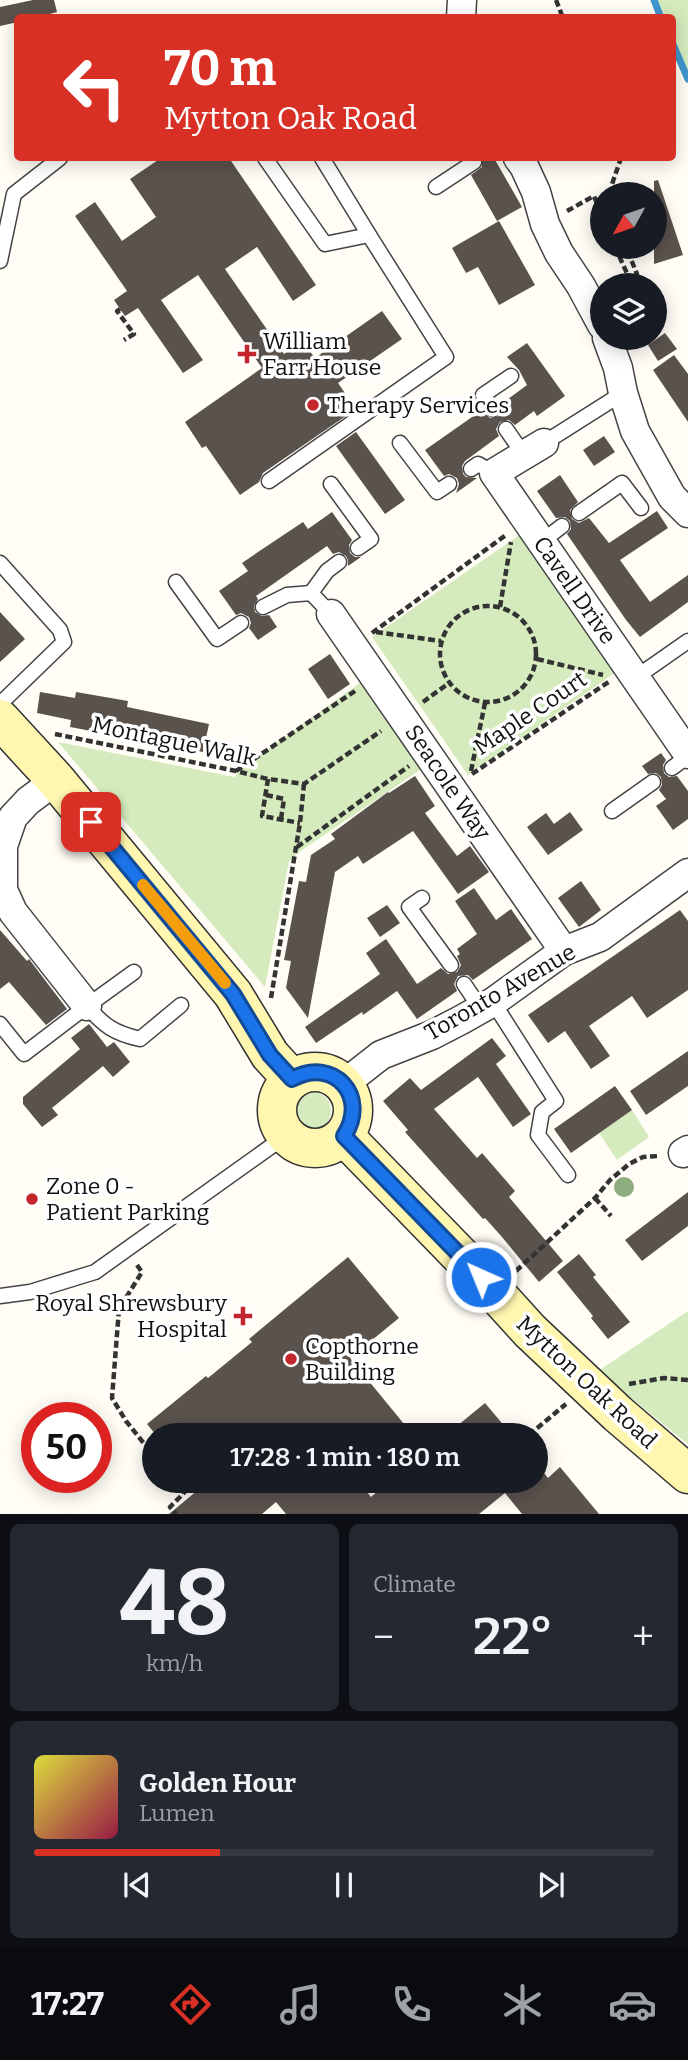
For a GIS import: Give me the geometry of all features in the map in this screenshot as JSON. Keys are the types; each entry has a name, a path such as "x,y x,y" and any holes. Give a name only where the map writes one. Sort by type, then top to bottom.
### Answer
{"main road":[{"path":"0,719 55,780 233,994 270,1055 292,1079"},
{"path":"324,1072 344,1084 350,1093 354,1115 344,1136 334,1144 321,1148 297,1143 281,1126 277,1106 280,1096 292,1079 302,1074 324,1072"},
{"name":"Mytton Oak Road","path":"344,1136 530,1331 618,1414 688,1474"}],"street":[{"path":"520,161 536,192 545,224 559,253 590,303"},
{"path":"611,350 635,431 672,497 688,513"},
{"name":"Cavell Drive","path":"534,449 483,471 551,534 624,678 684,756"},
{"name":"Seacole Way","path":"331,614 363,639 402,716 564,951"},
{"path":"55,780 13,817 2,846 3,890 13,912 87,1006"},
{"name":"Toronto Avenue","path":"344,1084 381,1055 432,1035 487,1005 564,951 600,937 688,873"}],"lane":[{"path":"0,261 14,194 56,161"},
{"path":"267,161 325,244 369,235"},
{"path":"269,481 446,357 324,161"},
{"path":"436,187 474,162"},
{"path":"493,409 483,396 511,376"},
{"path":"506,429 534,449 623,393"},
{"path":"400,443 437,492 449,484"},
{"path":"579,513 622,483 640,508"},
{"path":"331,484 371,539 358,548"},
{"path":"263,607 287,595 311,593 327,571 339,562"},
{"path":"0,563 60,629 64,642 0,704"},
{"path":"176,582 217,639 241,623"},
{"path":"311,593 331,614"},
{"path":"624,678 688,641"},
{"path":"612,811 653,782"},
{"path":"422,898 410,907 451,965"},
{"path":"0,1024 24,1054 134,972"},
{"path":"464,984 487,1005 556,1101 542,1112 538,1135 568,1175"},
{"path":"87,1006 102,1023 120,1034 140,1039 181,1005"},
{"path":"0,1296 30,1292 94,1272 287,1135"}],"path":[{"path":"613,182 620,161"},
{"path":"545,224 590,198"},
{"path":"620,259 630,280 637,274 631,259"},
{"path":"120,309 117,311 134,334 124,340"},
{"path":"363,639 513,530 500,607"},
{"path":"480,606 500,607 522,619 533,635 537,659 529,680 518,692 504,700 485,702 467,698 449,683 440,660 441,640 453,620 467,610 480,606"},
{"path":"363,639 441,640"},
{"path":"537,659 624,678"},
{"name":"Maple Court","path":"485,702 470,775 624,678"},
{"path":"264,1005 270,1000 304,785 449,683"},
{"path":"236,771 362,686"},
{"name":"Montague Walk","path":"46,732 304,785"},
{"path":"296,848 415,761"},
{"path":"268,779 262,816 300,823"},
{"path":"265,795 284,799 281,819"},
{"path":"508,1279 629,1164 643,1157 686,1152"},
{"path":"595,1198 611,1216"},
{"path":"125,1250 142,1272 119,1309 112,1398 125,1421 142,1442"},
{"path":"619,1386 664,1378 688,1380"},
{"path":"543,1423 567,1403"},
{"path":"176,1514 170,1507 184,1493"}],"green space":[{"path":"654,0 688,0 688,79 676,51 676,14 660,14"},
{"path":"521,534 616,672 468,775 372,637"},
{"path":"361,682 420,770 289,861 265,987 58,742 234,777 246,765"},
{"path":"312,1092 325,1098 331,1111 325,1124 312,1130 299,1124 293,1111 299,1098"},
{"path":"632,1110 649,1137 617,1160 599,1133"},
{"path":"688,1311 688,1444 598,1371"}],"building":[{"path":"33,0 54,0 57,12 14,14 14,23 0,26 0,7"},
{"path":"157,161 231,161 316,285 293,301 257,247 225,269 284,354 302,341 315,358 382,311 402,339 338,383 356,409 263,473 259,482 240,495 206,446 202,448 185,422 262,368 198,275 161,300 203,360 183,373 138,308 125,316 120,309 114,300 127,291 75,216 95,202 122,241 156,217 130,179"},
{"path":"482,161 496,161 522,207 497,221 471,175 482,167"},
{"path":"667,207 683,255 654,264 654,259 667,259"},
{"path":"499,221 535,285 499,305 478,267 466,273 452,248"},
{"path":"667,336 677,349 658,361 651,350 667,350"},
{"path":"527,343 565,396 537,416 534,411 515,425 509,420 500,422 496,429 499,436 462,466 466,477 477,478 456,493 459,484 457,478 449,474 444,476 425,450 482,410 490,418 499,416 503,409 501,404 527,385 519,370 507,357"},
{"path":"674,355 688,374 688,422 653,370"},
{"path":"356,432 405,500 385,514 336,446"},
{"path":"604,436 615,452 594,466 583,450"},
{"path":"560,475 578,502 570,510 572,519 579,523 589,518 609,543 657,511 668,528 620,560 650,602 688,575 688,602 640,637 567,534 571,529 570,521 565,517 556,518 537,491"},
{"path":"332,512 352,540 349,545 350,553 361,557 348,566 346,556 339,552 333,554 327,546 256,596 258,599 254,606 255,612 262,616 269,615 277,627 258,640 249,628 249,617 241,613 236,615 219,591 248,571 242,563 303,522 308,529"},
{"path":"0,612 25,639 0,662"},
{"path":"330,654 350,684 328,699 308,669"},
{"path":"40,692 75,698 76,692 128,701 127,707 209,724 203,752 70,727 71,720 37,713"},
{"path":"661,753 666,760 663,765 664,773 669,777 677,776 688,791 688,819 673,830 656,806 666,799 659,790 662,785 661,777 656,773 648,774 642,766"},
{"path":"415,776 435,806 425,813 457,856 470,846 489,872 458,894 413,831 363,864 358,856 335,872 308,1018 286,988 291,961 284,960 299,881 306,882 311,855 335,839 331,834 388,792"},
{"path":"570,812 583,830 548,855 527,827 546,813 554,824"},
{"path":"581,881 601,910 579,927 558,898"},
{"path":"474,888 496,920 511,909 532,939 473,980 468,975 458,976 454,984 457,991 417,1019 397,991 316,1043 305,1027 380,974 366,953 386,939 417,984 441,968 448,974 457,972 461,965 457,949 477,934 455,901"},
{"path":"387,905 400,923 380,937 367,918"},
{"path":"680,910 688,921 688,990 647,1018 632,996 589,1026 610,1056 591,1069 565,1031 548,1043 528,1015"},
{"path":"0,930 27,961 29,959 67,1009 46,1025 9,982 0,989"},
{"path":"89,1024 107,1047 114,1042 130,1062 113,1077 103,1066 52,1108 58,1115 42,1127 23,1104 23,1097 80,1049 71,1038"},
{"path":"492,1038 506,1056 496,1064 531,1114 513,1127 478,1077 434,1109 477,1158 482,1153 515,1191 509,1197 563,1261 539,1282 502,1237 405,1132 408,1130 383,1101 410,1078 421,1090"},
{"path":"688,1051 688,1086 646,1115 630,1091"},
{"path":"615,1086 632,1110 571,1153 554,1129"},
{"path":"688,1192 688,1226 642,1261 625,1240"},
{"path":"579,1254 596,1275 593,1277 630,1322 608,1339 557,1272"},
{"name":"Copthorne Building","path":"348,1257 399,1318 350,1358 403,1423 148,1423 252,1342 249,1339"},
{"path":"485,1403 502,1423 461,1423"},
{"path":"560,1467 599,1514 522,1514 505,1493 548,1493 548,1478"},
{"path":"194,1493 368,1493 371,1497 376,1493 505,1493 479,1514 286,1514 276,1502 262,1514 169,1514"}],"waterway":[{"path":"654,0 659,14"},
{"path":"676,51 688,79"}],"slow traffic":[{"path":"143,885 225,983"}],"place":[{"name":"William Farr House","path":"247,354"},
{"name":"Therapy Services","path":"313,405"},
{"name":"Zone 0 - Patient Parking","path":"32,1199"},
{"name":"Royal Shrewsbury Hospital","path":"243,1316"},
{"name":"Copthorne Building","path":"291,1359"}],"route":[{"path":"91,822 233,994 270,1055 292,1079 302,1074 324,1072 344,1084 354,1104 354,1115 344,1136 481,1277"}]}
